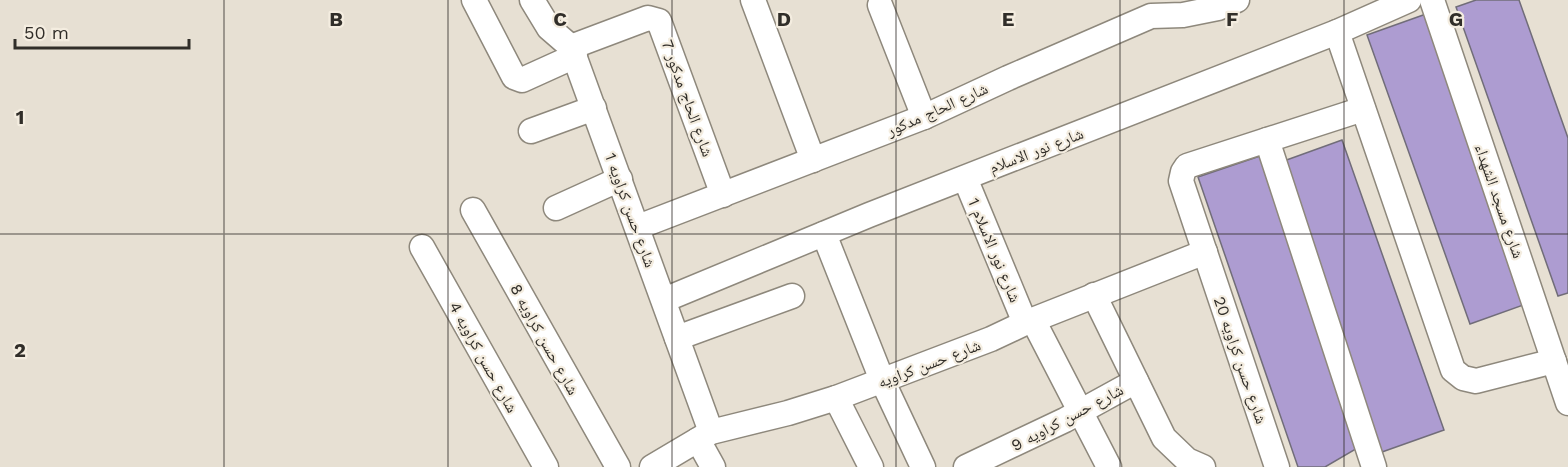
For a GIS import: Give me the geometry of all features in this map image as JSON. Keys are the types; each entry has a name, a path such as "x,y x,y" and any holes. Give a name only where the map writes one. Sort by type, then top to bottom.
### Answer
{"street":[{"path":"474,0 514,77 518,80 522,80 573,52"},
{"name":"شارع حسن كراويه 1","path":"532,0 549,28 573,52 677,338 713,467"},
{"path":"753,0 813,160"},
{"name":"شارع الحاج مدكور","path":"638,227 924,117 1018,74 1145,8 1183,15 1218,8 1237,0"},
{"name":"شارع نور الاسلام","path":"664,300 824,234 1338,32 1409,0"},
{"name":"شارع مسجد الشهداء","path":"1432,0 1568,403"},
{"path":"880,4 924,117"},
{"name":"شارع الحاج مدكور 7","path":"573,52 648,18 659,21 723,195"},
{"path":"1338,32 1453,370 1463,378 1476,381 1554,361"},
{"path":"531,131 594,108"},
{"path":"1363,109 1267,140 1374,467"},
{"name":"شارع حسن كراويه 20","path":"1267,140 1187,166 1181,181 1277,467"},
{"name":"شارع نور الاسلام 1","path":"965,178 1029,321 1109,467"},
{"path":"556,207 620,179"},
{"name":"شارع حسن كراويه 8","path":"473,210 618,467"},
{"path":"824,234 882,380 923,467"},
{"name":"شارع حسن كراويه 4","path":"422,247 546,467"},
{"name":"شارع حسن كراويه","path":"652,467 704,436 836,398 991,339 1029,321 1205,252"},
{"path":"677,338 792,296"},
{"path":"1094,296 1164,438 1187,459 1203,467"},
{"name":"شارع حسن كراويه 9","path":"966,467 999,453 1136,381"},
{"path":"836,398 871,467"}],"building":[{"path":"1476,0 1519,0 1568,138 1568,293 1558,296 1456,7"},
{"path":"1426,14 1529,303 1470,324 1367,35"},
{"path":"1342,140 1444,430 1382,452 1281,162"},
{"path":"1260,156 1361,446 1325,467 1298,467 1198,177"}]}
